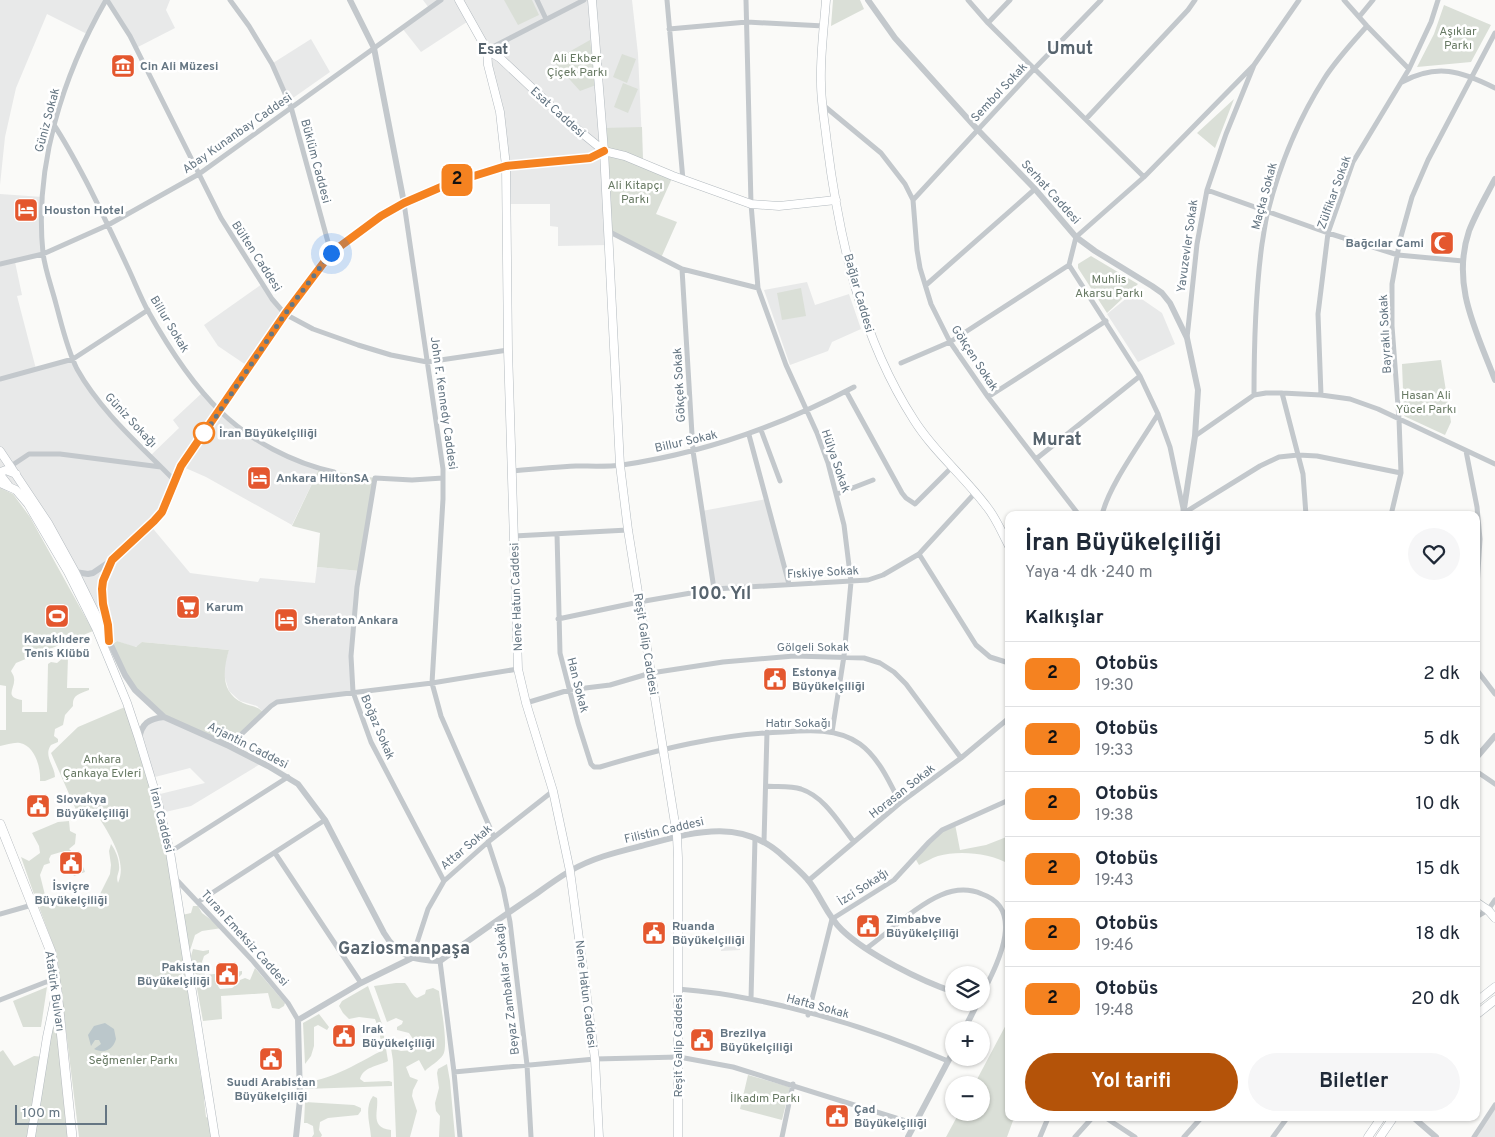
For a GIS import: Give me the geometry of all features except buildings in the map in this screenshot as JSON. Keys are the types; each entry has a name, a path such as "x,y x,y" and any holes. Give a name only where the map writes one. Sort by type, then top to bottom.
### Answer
{"main road":[{"name":"Esat Caddesi","path":"459,0 487,50 500,58 566,120 604,151 625,156 683,180 752,204 779,206 836,200"},
{"name":"Reşit Galip Caddesi","path":"592,0 604,151 620,465 639,602 677,836 678,1137"},
{"name":"Bağlar Caddesi","path":"826,0 820,83 836,200 854,279 874,342 914,420 952,467 988,507 1005,539"},
{"name":"Nene Hatun Caddesi","path":"487,50 488,65 500,112 506,166 508,350 518,669 526,703 553,791 570,871 595,1059 599,1137"},
{"path":"0,451 12,466 48,523 109,641"},
{"path":"9,486 2,479 1,472 6,470 16,474"},
{"name":"İran Caddesi","path":"0,483 16,490 34,512 68,572 96,628 127,703 139,739 170,852 215,1137"},
{"name":"Atatürk Bulvarı","path":"0,824 51,952 72,1137"},
{"path":"1480,905 1495,918"},
{"path":"31,1137 56,986"},
{"path":"1480,999 1495,987"},
{"path":"1480,1012 1495,1000"},
{"path":"1368,1137 1379,1121"},
{"path":"1380,1137 1391,1121"}],"street":[{"name":"Güniz Sokak","path":"43,254 43,182 54,125 65,89 89,30 106,0"},
{"name":"Bülten Caddesi","path":"106,0 136,48 234,241 272,299 285,314 313,328 358,346 427,362 508,350"},
{"name":"Büklüm Caddesi","path":"230,0 249,26 272,64 291,107 331,253"},
{"name":"John F. Kennedy Caddesi","path":"350,0 374,48 404,203 439,438 443,478 432,682 441,716 494,837"},
{"name":"Abay Kunanbay Caddesi","path":"0,264 43,254 108,225 199,174 441,0"},
{"path":"537,0 546,19"},
{"path":"487,50 584,0"},
{"path":"667,0 683,180"},
{"name":"Hülya Sokak","path":"746,0 752,204 758,288 786,365 828,463 844,525 851,582 844,656 832,732"},
{"name":"Serhat Caddesi","path":"868,0 895,38 1076,237 1069,265"},
{"path":"968,0 988,23 1144,177"},
{"path":"988,23 1010,0"},
{"name":"Sembol Sokak","path":"913,200 1034,68 1101,0"},
{"path":"1086,119 1188,10 1195,0"},
{"name":"Yavuzevler Sokak","path":"1184,511 1195,436 1198,390 1187,338 1197,244 1207,190 1226,134 1254,65 1299,0"},
{"path":"1344,0 1409,69"},
{"path":"1359,17 1373,0"},
{"name":"Zülfikar Sokak","path":"1321,395 1318,314 1328,233 1353,162 1409,69 1424,38 1436,1"},
{"path":"670,29 747,22 824,26"},
{"name":"Maçka Sokak","path":"1254,396 1258,278 1267,212 1293,134 1325,78 1342,54 1367,26"},
{"name":"Bayraklı Sokak","path":"1392,511 1400,473 1399,419 1392,326 1392,284 1400,240 1412,197 1428,160 1495,33"},
{"path":"1187,338 1170,303 1162,293 1076,237 1144,177 1254,65"},
{"path":"1401,82 1416,74 1460,72 1495,88"},
{"name":"Gökçen Sokak","path":"823,105 881,153 905,184 913,200 917,250 931,304 950,342 988,397 1076,511"},
{"name":"Billur Sokak","path":"54,125 64,139 108,225 148,310 193,379 220,412 234,424 280,453 318,469 334,472"},
{"path":"75,572 93,573 112,560 162,512 181,466 220,412 285,314 331,253 365,227 404,203 448,184 506,166 584,159 604,151"},
{"path":"1495,179 1470,230 1463,261 1464,297 1495,380"},
{"path":"926,285 1035,190"},
{"path":"1207,190 1328,233 1398,255 1463,261"},
{"path":"607,231 682,269 758,288"},
{"name":"Güniz Sokağı","path":"43,254 66,342 73,359 92,392 108,413 174,480"},
{"path":"901,363 950,342 1069,265 1106,320 1140,376 1158,414 1170,447 1183,511"},
{"name":"Gökçek Sokak","path":"682,269 694,451 714,589"},
{"path":"0,379 73,359 148,310"},
{"path":"988,397 1106,320"},
{"path":"1036,458 1140,376"},
{"name":"Billur Sokak","path":"512,471 549,467 620,465 694,451 761,430 806,412 854,387"},
{"path":"846,391 906,498 915,504 952,467"},
{"path":"1282,392 1303,474 1306,511"},
{"path":"1195,436 1254,396 1282,392 1321,395 1350,400 1399,419 1495,464"},
{"path":"1103,511 1119,478 1158,414"},
{"path":"761,430 780,481"},
{"path":"748,435 790,584"},
{"path":"1466,451 1477,511"},
{"path":"12,466 29,454 60,454 161,467"},
{"path":"1189,511 1260,466 1279,457 1298,454 1317,456 1400,473"},
{"name":"Boğaz Sokak","path":"443,478 412,480 375,478 357,587 351,656 353,692 371,742 444,880"},
{"path":"837,494 873,480"},
{"name":"Fıskiye Sokak","path":"558,619 714,589 868,580 919,554 975,493"},
{"path":"514,536 628,530"},
{"name":"Han Sokak","path":"557,534 560,653 588,759 594,767 600,767 662,749"},
{"path":"919,554 976,645 990,656 1005,662"},
{"name":"Arjantin Caddesi","path":"112,560 103,581 102,589 109,641 135,690 164,717 229,746 288,777 305,792 325,820 389,942 400,952 412,958"},
{"name":"Gölgeli Sokak","path":"526,703 569,690 610,685 651,673 723,662 794,656 864,658 880,663 894,672 906,684 961,758"},
{"path":"229,746 277,702 518,669"},
{"path":"1480,674 1495,694"},
{"path":"139,739 146,722 153,718 164,717"},
{"name":"Horasan Sokak","path":"808,881 900,803 961,758 1005,721"},
{"path":"764,842 767,732"},
{"name":"Hatır Sokağı","path":"662,749 724,736 767,732 832,732 848,737 868,750 900,803"},
{"path":"1480,753 1495,736"},
{"path":"1480,774 1495,784"},
{"path":"170,852 288,777"},
{"path":"766,786 799,788 812,794 820,800 854,842"},
{"name":"Attar Sokak","path":"412,958 428,909 444,880 494,837 553,791"},
{"name":"İzci Sokağı","path":"808,1014 832,918 894,880 942,830 1005,802"},
{"path":"198,902 325,820"},
{"name":"Filistin Caddesi","path":"440,961 508,912 570,871 607,854 677,836 715,830 733,832 764,842 808,881 841,930 867,948 932,984 945,989"},
{"path":"751,999 755,838"},
{"name":"Beyaz Zambaklar Sokağı","path":"488,842 503,888 508,912 527,1065 531,1137"},
{"path":"275,853 361,983"},
{"name":"Turan Emeksiz Caddesi","path":"174,876 252,960 288,1003 298,1020"},
{"path":"867,948 926,903 956,890 971,890 984,894 996,901 1003,912 1005,925"},
{"path":"1480,915 1488,910 1495,900"},
{"path":"0,914 32,904"},
{"path":"990,978 1001,957 1005,936"},
{"path":"296,1137 300,1099 298,1020 361,983 412,958 440,961 460,1137"},
{"path":"0,1000 46,982 56,986"},
{"name":"Hafta Sokak","path":"678,988 751,999 808,1014 879,1034 945,1061"},
{"path":"454,1072 595,1059 679,1057 733,1067 793,1084 915,1124"},
{"path":"908,1137 946,1066"},
{"path":"782,1137 793,1084"},
{"path":"1474,1137 1495,1105"},
{"path":"1041,1135 1047,1121"},
{"path":"1075,1137 1089,1121"},
{"path":"1111,1121 1135,1137"},
{"path":"1184,1137 1198,1121"},
{"path":"1272,1137 1285,1121"},
{"path":"1417,1121 1436,1137"}],"shaded area":[{"path":"0,0 106,0 87,34 47,14 16,88 5,137 0,185"},
{"path":"107,0 170,0 166,10 175,28 136,48"},
{"path":"423,0 632,0 638,54 643,163 625,156 608,245 558,246 558,227 550,226 550,204 506,204 506,166 487,50 470,20 421,52 402,28 429,8"},
{"path":"311,39 330,72 293,98 290,98 273,63"},
{"path":"0,194 43,197 43,254 15,262 22,295 17,296 36,369 73,359 92,392 150,456 179,428 173,420 203,392 234,424 280,453 319,469 292,525 206,477 181,466 168,499 150,525 190,573 258,582 260,578 315,583 317,567 360,571 351,656 353,692 277,702 264,713 257,706 240,701 229,691 224,675 224,666 229,650 142,642 140,646 134,647 117,641 104,647 96,628 16,490 0,483"},
{"path":"807,282 815,305 849,294 861,329 832,342 828,351 790,365 764,290"},
{"path":"262,284 285,314 249,367 218,346 204,325"},
{"path":"1133,293 1162,313 1175,344 1138,362 1107,314"},
{"path":"766,499 789,584 714,589 702,511"},
{"path":"164,717 262,763 191,806 161,813 156,795 205,783 190,768 151,778 141,731 142,727"},
{"path":"721,939 740,939 740,950 721,951"},
{"path":"105,1023 114,1029 116,1039 113,1046 108,1050 101,1051 94,1049 101,1044 99,1040 95,1040 91,1046 88,1035 94,1026"},
{"path":"1495,1105 1495,1137 1474,1137"}],"green space":[{"path":"504,0 532,0 539,15 518,25"},
{"path":"833,0 860,0 864,9 831,26"},
{"name":"Aşıklar Parkı","path":"1444,5 1491,25 1471,62 1417,67 1434,34"},
{"name":"Ali Ekber Çiçek Parkı","path":"590,40 596,85 580,91 553,61"},
{"path":"622,54 636,59 627,83 613,77"},
{"path":"623,83 638,89 628,113 614,107"},
{"path":"1234,99 1215,148 1197,133"},
{"name":"Ali Kitapçı Parkı","path":"642,127 643,163 673,176 656,214 677,222 661,258 607,231 603,128"},
{"name":"Muhlis Akarsu Parkı","path":"1091,256 1138,284 1107,313 1078,268 1078,264"},
{"path":"801,288 806,316 782,320 777,293"},
{"name":"Hasan Ali Yücel Parkı","path":"1441,360 1451,422 1445,435 1404,416 1402,364"},
{"path":"319,469 375,478 360,571 317,567 320,533 292,526"},
{"path":"0,488 13,494 30,517 93,631 16,663 11,671 14,676 12,694 16,699 22,700 22,712 47,712 48,664 51,662 57,663 64,657 68,657 67,688 89,688 89,690 75,697 73,706 65,715 63,725 55,729 54,736 58,739 58,742 51,745 48,753 55,777 45,781 40,781 36,758 30,748 20,743 0,746 0,730 6,730 6,686 0,685"},
{"path":"117,641 136,647 142,642 229,650 225,665 225,680 230,693 243,703 256,707 264,713 229,746 164,717 135,690 111,645"},
{"name":"Seğmenler Parkı","path":"125,707 146,768 167,851 201,1078 207,1097 204,1099 206,1117 210,1119 213,1137 79,1137 58,965 55,950 39,907 69,898 77,903 86,903 98,898 110,874 109,851 111,844 119,863 118,883 121,874 118,854 114,844 94,809 77,812 51,753 78,727"},
{"path":"69,821 70,831 76,834 75,844 69,849 80,859 85,872 74,876 61,852 51,855 50,863 44,865 40,875 45,895 36,900 21,857 29,861 40,853 39,846 32,833 58,822"},
{"path":"955,824 960,850 986,845 1005,838 1005,862 984,855 955,853 938,856 919,865 915,858 942,830"},
{"path":"193,906 198,906 202,913 222,928 202,931 195,935 187,960 182,915 191,913"},
{"path":"193,949 209,950 209,953 204,956 202,962 205,975 242,971 238,978 227,978 220,981 218,986 220,989 232,988 245,978 250,980 255,968 285,1003 284,1006 279,1009 272,1008 268,993 221,996 222,1019 203,1021 191,956"},
{"path":"405,983 417,998 425,994 426,990 433,988 439,991 445,1034 445,1050 437,1061 425,1071 419,1060 406,1067 410,1077 418,1080 412,1096 417,1111 410,1137 396,1137 391,1048 401,1051 414,1050 416,1047 415,1042 409,1033 397,1030 397,1027 403,1021 396,1018 387,1022 374,986"},
{"path":"368,986 382,1024 388,1061 371,1067 364,1072 360,1079 364,1082 389,1081 392,1082 392,1086 305,1089 305,1081 314,1081 334,1075 383,1050 375,1019 359,1017 349,1019 339,1006 342,1001"},
{"path":"47,987 41,1027 23,1027 13,1001"},
{"path":"57,991 72,1137 0,1137 0,1052 3,1050 14,1066 34,1056 44,1057"},
{"path":"319,1014 329,1027 327,1030 318,1025 314,1027 314,1046 311,1056 305,1064 303,1023"},
{"path":"1005,1027 1005,1121 1013,1121 1007,1137 946,1137 955,1121 990,1121 990,1076 979,1076 984,1066 990,1066 990,1055"},
{"path":"447,1064 455,1137 439,1137 440,1116 436,1111 435,1103 439,1088 437,1073 438,1069"},
{"name":"İlkadım Parkı","path":"748,1075 790,1087 782,1120 740,1109"},
{"path":"373,1096 377,1098 377,1122 380,1126 391,1130 391,1137 371,1137 368,1111"},
{"path":"305,1102 354,1105 361,1108 361,1111 358,1115 328,1118 320,1122 319,1130 322,1135 321,1137 312,1137 314,1134 313,1126 304,1123"}],"bus line":[{"name":"2","path":"109,641 102,589 103,581 112,560 162,512 181,466 220,412 285,314 331,253 381,216 404,203 448,184 506,166 555,160 578,160 590,158 604,151"}],"place":[{"name":"Cin Ali Müzesi","path":"123,66"},
{"name":"Houston Hotel","path":"26,210"},
{"name":"Bağcılar Cami","path":"1442,243"},
{"name":"İran Büyükelçiliği","path":"204,433"},
{"name":"Ankara HiltonSA","path":"259,478"},
{"name":"Karum","path":"188,607"},
{"name":"Kavaklıdere Tenis Klübü","path":"57,616"},
{"name":"Sheraton Ankara","path":"286,620"},
{"name":"Estonya Büyükelçiliği","path":"775,679"},
{"name":"Slovakya Büyükelçiliği","path":"38,806"},
{"name":"İsviçre Büyükelçiliği","path":"71,863"},
{"name":"Zimbabve Büyükelçiliği","path":"868,926"},
{"name":"Ruanda Büyükelçiliği","path":"654,933"},
{"name":"Pakistan Büyükelçiliği","path":"227,974"},
{"name":"Irak Büyükelçiliği","path":"344,1036"},
{"name":"Brezilya Büyükelçiliği","path":"702,1040"},
{"name":"Suudi Arabistan Büyükelçiliği","path":"271,1059"},
{"name":"Çad Büyükelçiliği","path":"837,1116"}],"district":[{"name":"Umut","path":"1070,48"},
{"name":"Esat","path":"493,49"},
{"name":"Murat","path":"1057,439"},
{"name":"100. Yıl","path":"721,593"},
{"name":"Gaziosmanpaşa","path":"404,948"}],"route":[{"path":"204,433 203,436 285,314 331,253"}],"park label":[{"name":"Ankara Çankaya Evleri","path":"102,766"}]}
